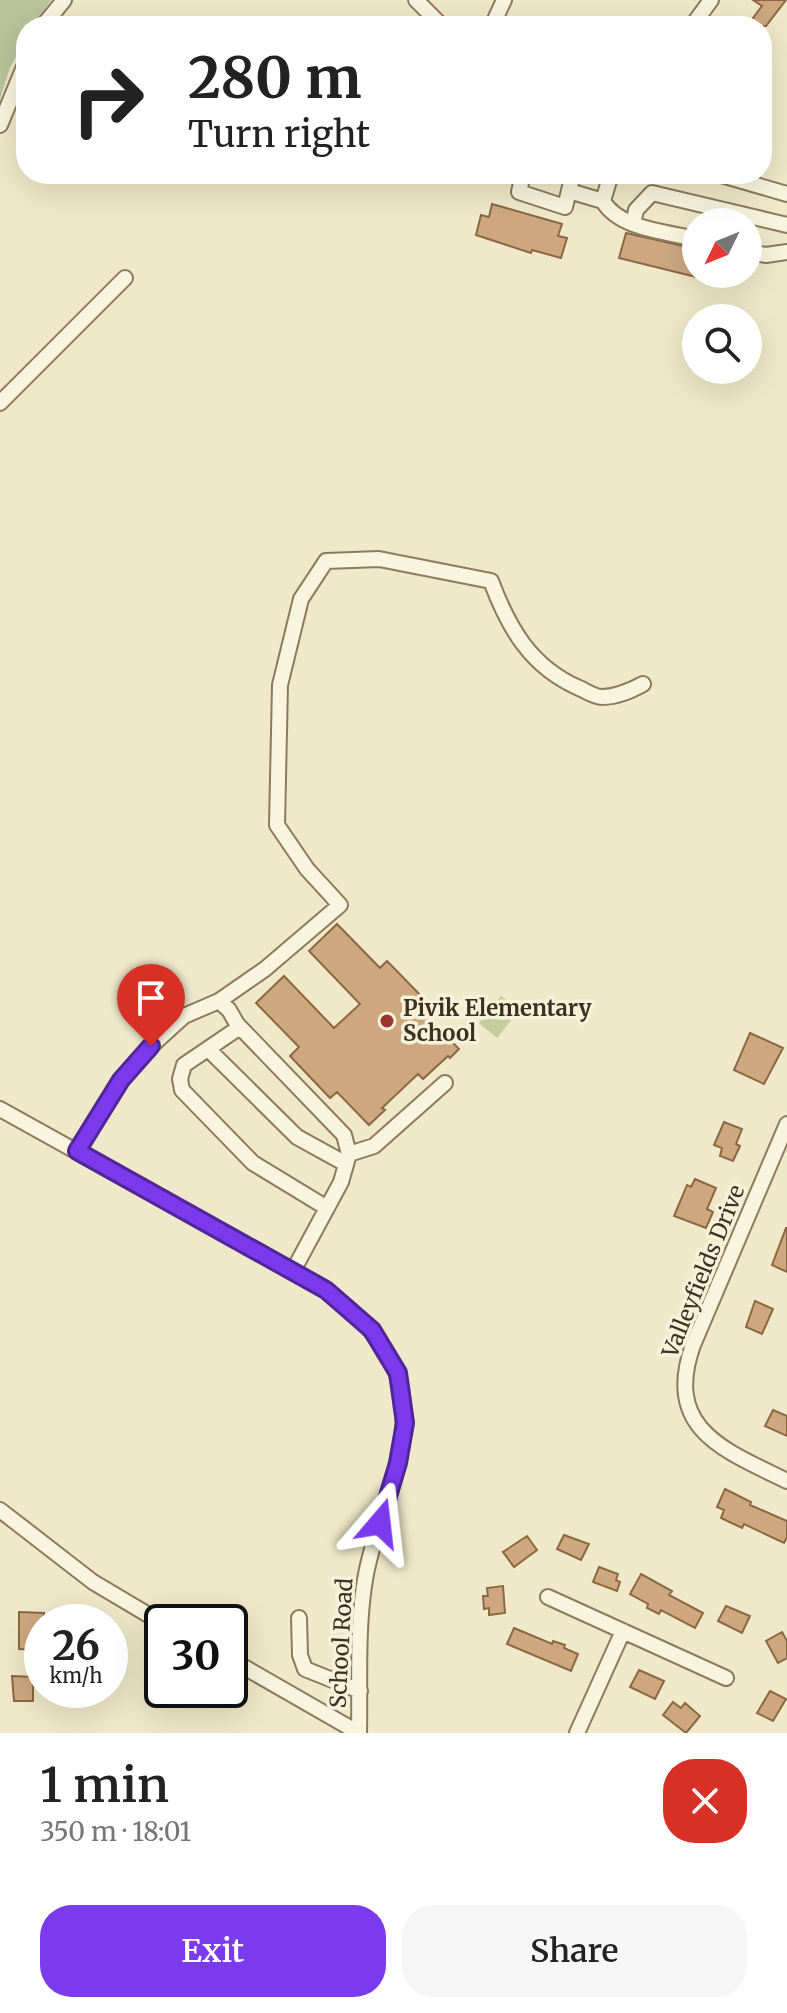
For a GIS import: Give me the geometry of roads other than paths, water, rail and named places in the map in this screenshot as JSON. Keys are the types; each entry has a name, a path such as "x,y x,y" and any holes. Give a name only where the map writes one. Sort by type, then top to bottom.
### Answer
{"street":[{"path":"51,16 64,0"},
{"path":"416,0 432,16"},
{"path":"0,125 16,86"},
{"path":"521,184 519,192 565,207 571,184"},
{"path":"603,201 608,184"},
{"path":"752,184 787,194"},
{"path":"569,191 603,201 609,212 633,224 682,236"},
{"path":"633,224 636,210 652,193 787,225"},
{"path":"762,254 787,252"},
{"path":"0,403 125,278"},
{"path":"77,1151 121,1080 151,1046 184,1016 219,1001 265,969 340,905 307,869 277,825 280,685 301,599 326,561 379,559 491,581 505,618 526,650 561,680 599,697 624,694 643,684"},
{"path":"219,1001 344,1135 348,1159 341,1182 293,1271"},
{"path":"240,1027 184,1065 180,1079 182,1090 253,1163 327,1208"},
{"path":"208,1049 297,1137 348,1159 374,1146 445,1083"},
{"name":"School Road","path":"0,1109 326,1290 372,1330 398,1373 405,1423 398,1463 370,1553 364,1586 359,1733"},
{"name":"Valleyfields Drive","path":"787,1124 693,1345 685,1368 684,1389 691,1415 707,1437 731,1454 787,1481"},
{"path":"0,1510 93,1582 144,1612"},
{"path":"548,1597 726,1678"},
{"path":"299,1618 300,1655 305,1669 360,1691"},
{"path":"577,1733 623,1631"},
{"path":"248,1669 359,1733"}],"place":[{"name":"Pivik Elementary School","path":"387,1021"}]}
